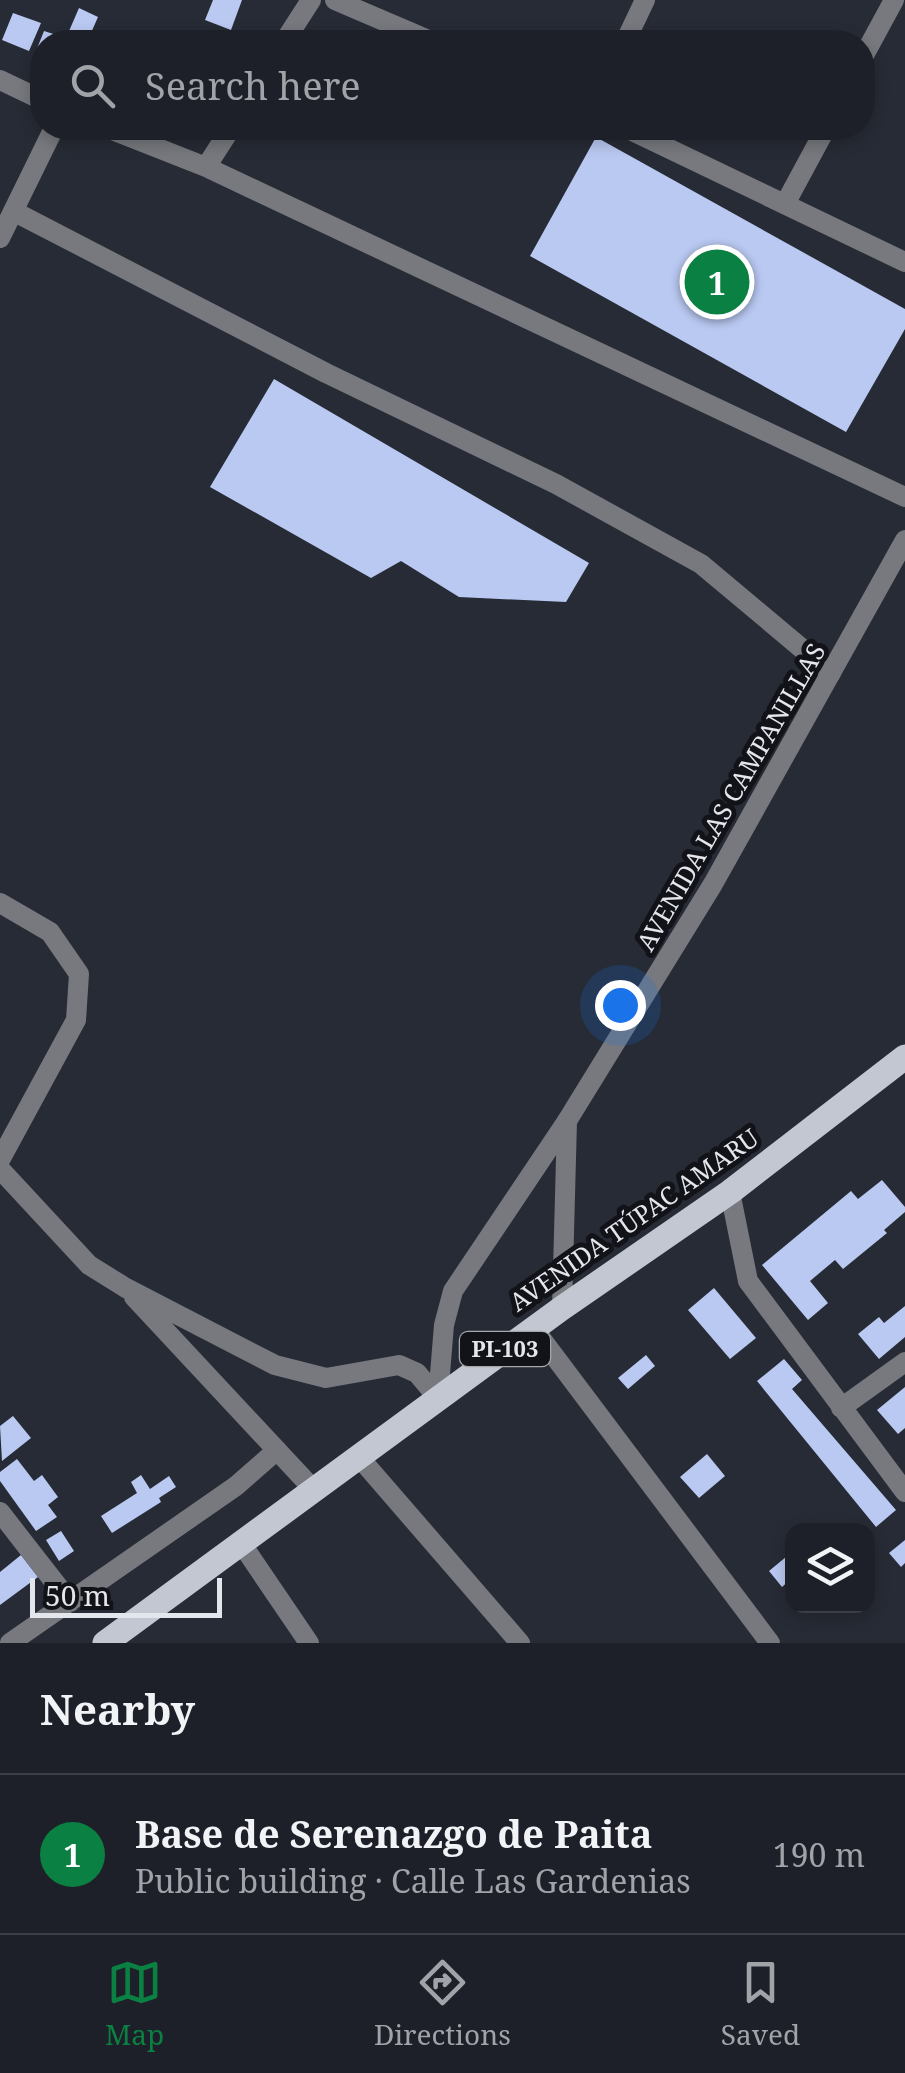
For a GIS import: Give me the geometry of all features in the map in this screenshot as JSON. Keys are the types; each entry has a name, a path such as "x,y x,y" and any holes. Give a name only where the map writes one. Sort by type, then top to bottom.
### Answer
{"main road":[{"name":"AVENIDA TÚPAC AMARU","path":"105,1643 534,1328 730,1192 905,1056"}],"street":[{"path":"291,30 310,0"},
{"path":"335,0 405,30"},
{"path":"630,30 645,0"},
{"path":"875,36 894,0"},
{"path":"0,80 30,94"},
{"path":"0,238 48,140"},
{"path":"137,140 206,167 905,497"},
{"path":"206,167 223,140"},
{"path":"651,140 905,262"},
{"path":"785,204 820,140"},
{"path":"13,210 326,373 556,484 701,564 831,673"},
{"name":"AVENIDA LAS CAMPANILLAS","path":"562,1308 568,1121 714,884 905,540"},
{"path":"0,904 50,932 79,974 76,1020 0,1160"},
{"path":"438,1398 444,1325 453,1291 568,1121"},
{"path":"0,1169 89,1266 126,1288 275,1364 326,1378 399,1364 417,1372 438,1398"},
{"path":"730,1192 748,1281 905,1492"},
{"path":"126,1288 314,1490"},
{"path":"534,1328 770,1643"},
{"path":"841,1408 905,1362"},
{"path":"10,1643 236,1486 277,1450"},
{"path":"359,1457 520,1643"},
{"path":"0,1512 70,1602"},
{"path":"241,1543 309,1643"}],"building":[{"path":"213,0 242,0 231,30 205,20"},
{"path":"79,8 98,17 92,30 69,30"},
{"path":"13,13 41,23 38,30 30,30 29,51 2,40"},
{"path":"594,140 601,140 905,309 905,329 846,432 530,256"},
{"path":"274,379 589,563 566,602 459,597 401,561 371,578 210,487"},
{"path":"882,1180 905,1212 884,1230 887,1233 843,1269 835,1260 810,1281 828,1303 808,1320 762,1265 851,1191 858,1199"},
{"path":"714,1288 756,1338 730,1359 688,1310"},
{"path":"905,1306 905,1337 879,1359 858,1334 879,1317 884,1323"},
{"path":"646,1355 655,1366 628,1389 618,1378"},
{"path":"784,1359 802,1380 792,1389 896,1510 876,1527 757,1381"},
{"path":"905,1387 905,1428 898,1434 877,1410"},
{"path":"13,1416 31,1438 2,1461 0,1426"},
{"path":"707,1454 725,1476 699,1498 680,1477"},
{"path":"17,1459 34,1481 42,1475 58,1497 48,1505 57,1517 36,1531 0,1481 0,1472"},
{"path":"141,1475 150,1489 169,1476 176,1487 159,1498 161,1502 112,1533 101,1516 137,1493 131,1482"},
{"path":"61,1531 74,1551 59,1561 46,1540"},
{"path":"905,1540 905,1563 901,1567 889,1553"},
{"path":"21,1555 38,1577 0,1605 0,1572"},
{"path":"785,1558 785,1584 782,1587 769,1571"}],"place":[{"name":"Base de Serenazgo de Paita","path":"717,282"}]}
